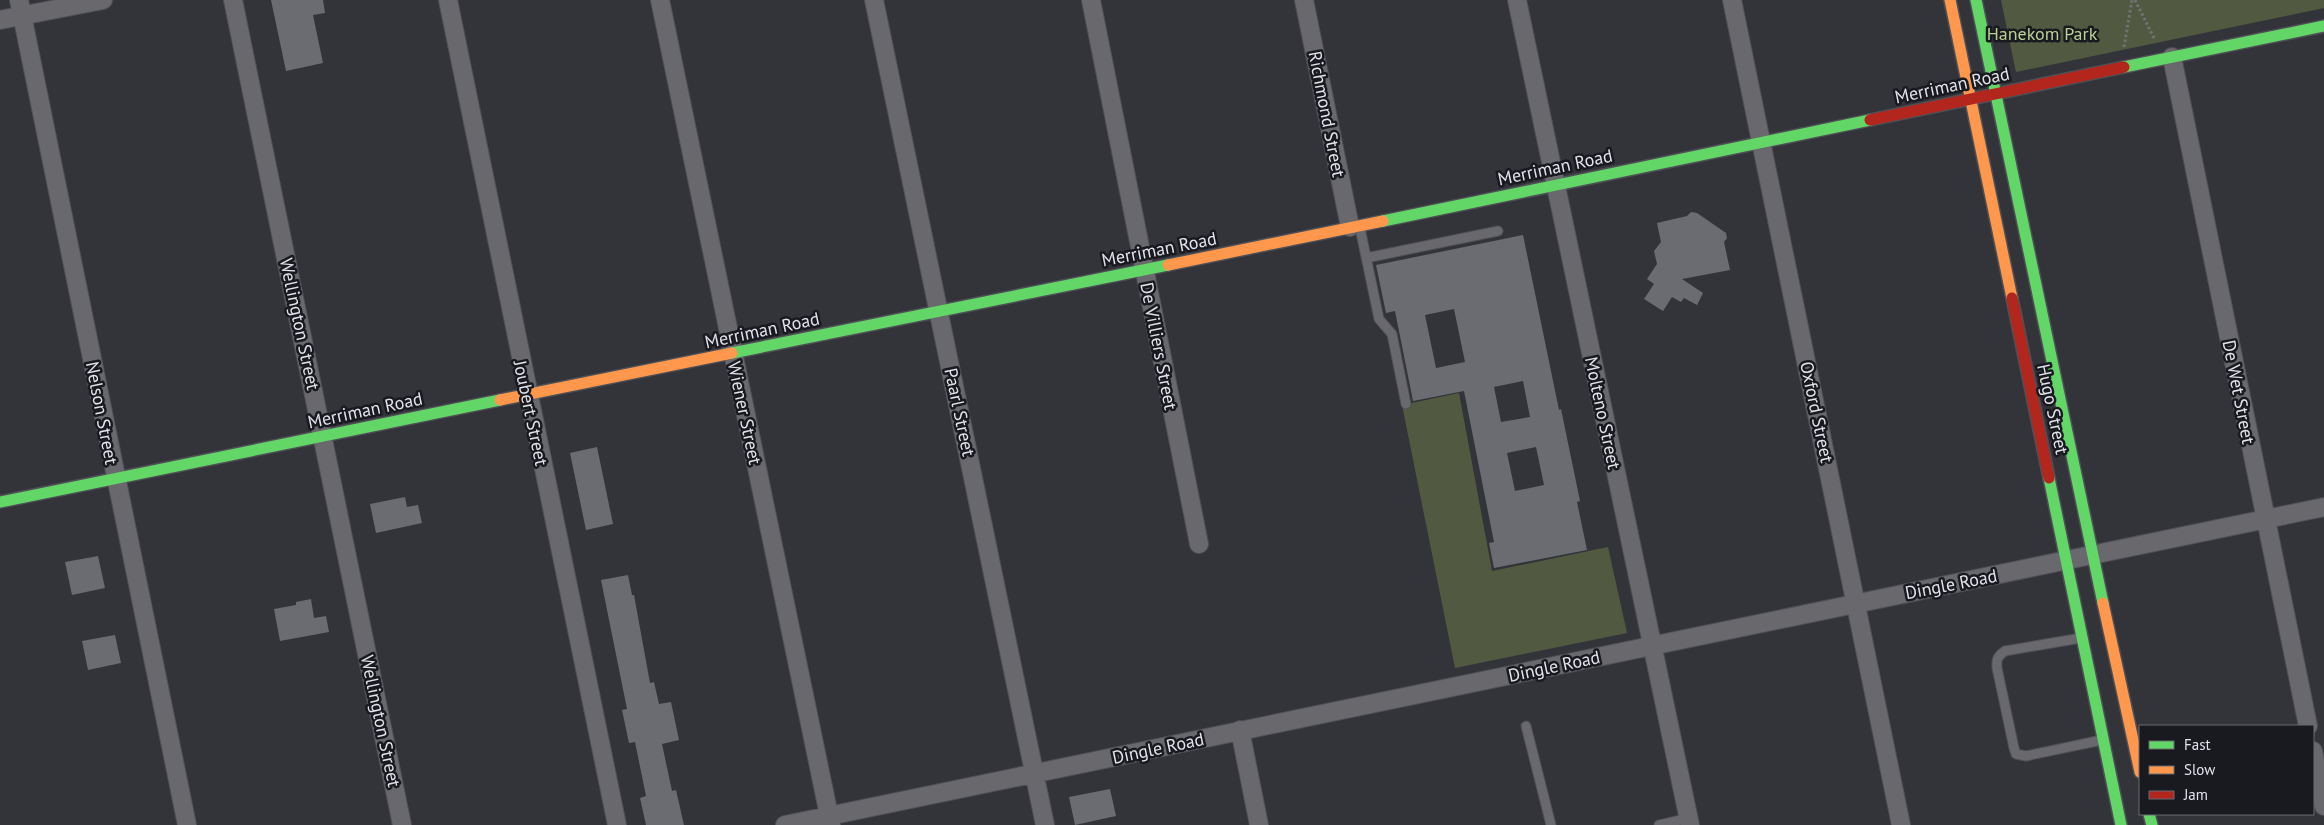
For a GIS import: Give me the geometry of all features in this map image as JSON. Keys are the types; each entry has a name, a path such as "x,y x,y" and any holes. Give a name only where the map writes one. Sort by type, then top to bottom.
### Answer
{"street":[{"path":"0,20 21,8 103,0"},
{"name":"Wellington Street","path":"233,0 402,825"},
{"name":"Joubert Street","path":"448,0 617,825"},
{"name":"Wiener Street","path":"660,0 830,820"},
{"name":"Paarl Street","path":"874,0 1045,825"},
{"name":"De Villiers Street","path":"1091,0 1199,544"},
{"name":"Richmond Street","path":"1304,0 1355,226"},
{"name":"Molteno Street","path":"1517,0 1690,822"},
{"name":"Oxford Street","path":"1732,0 1901,825"},
{"name":"Hugo Street","path":"1950,0 2121,825"},
{"name":"Hugo Street","path":"1976,0 2092,555 2139,767"},
{"name":"Nelson Street","path":"21,8 115,480 187,825"},
{"name":"Merriman Road","path":"0,502 732,354 2324,26"},
{"name":"De Wet Street","path":"2172,57 2308,725"},
{"name":"Dingle Road","path":"784,825 830,820 1034,773 1856,602 2067,562 2092,555 2324,507"},
{"path":"1240,730 1259,825"},
{"path":"2314,756 2324,806"}],"lane":[{"path":"1355,226 1366,258 1379,319 1392,334 1406,404"},
{"path":"1366,258 1498,231"},
{"path":"2082,638 2005,651 1999,655 1996,661 1997,668 2016,754 2026,756 2102,740"},
{"path":"1526,726 1551,825"},
{"path":"1659,825 1690,822"}],"path":[{"path":"2133,0 2155,41"},
{"path":"2123,52 2133,0"}],"green space":[{"name":"Hanekom Park","path":"2001,0 2324,0 2324,8 2016,72"},
{"path":"1459,393 1492,571 1608,547 1627,633 1455,668 1402,405"}],"building":[{"path":"271,0 323,0 325,13 313,15 323,63 286,71"},
{"path":"1691,212 1697,213 1726,233 1727,238 1724,242 1730,270 1682,279 1703,293 1697,305 1684,298 1681,302 1672,297 1663,311 1644,299 1654,284 1647,279 1657,264 1654,251 1661,242 1657,223 1687,216"},
{"path":"1523,235 1580,501 1577,502 1587,550 1494,568 1489,543 1494,542 1464,391 1413,401 1395,311 1386,313 1376,265","holes":["1454,309 1465,362 1436,368 1425,315","1523,381 1530,417 1501,422 1494,387","1536,447 1544,485 1515,491 1507,453"]},
{"path":"597,447 613,524 586,530 570,453"},
{"path":"405,497 407,507 418,505 422,523 376,533 370,504"},
{"path":"98,556 105,588 72,595 65,562"},
{"path":"628,575 632,595 634,595 650,683 654,682 659,704 671,702 679,740 662,744 672,791 676,790 684,825 646,825 640,798 646,796 635,742 629,743 622,710 627,709 601,580"},
{"path":"311,599 314,618 326,616 329,632 280,641 274,609 296,605 296,602"},
{"path":"115,635 121,663 88,670 82,641"},
{"path":"1110,789 1116,816 1075,825 1069,797"}],"traffic: fast":[{"path":"1976,0 2103,603"},
{"path":"2124,67 2324,26"},
{"path":"1383,221 1870,120"},
{"path":"732,353 1168,265"},
{"path":"0,502 500,400"},
{"path":"2049,478 2121,825"},
{"path":"2149,815 2152,825"}],"traffic: slow":[{"path":"1950,0 2012,298"},
{"path":"1168,265 1383,221"},
{"path":"500,400 732,353"},
{"path":"2103,603 2139,767"}],"traffic: jam":[{"path":"1870,120 2124,67"},
{"path":"2012,298 2049,478"}]}
